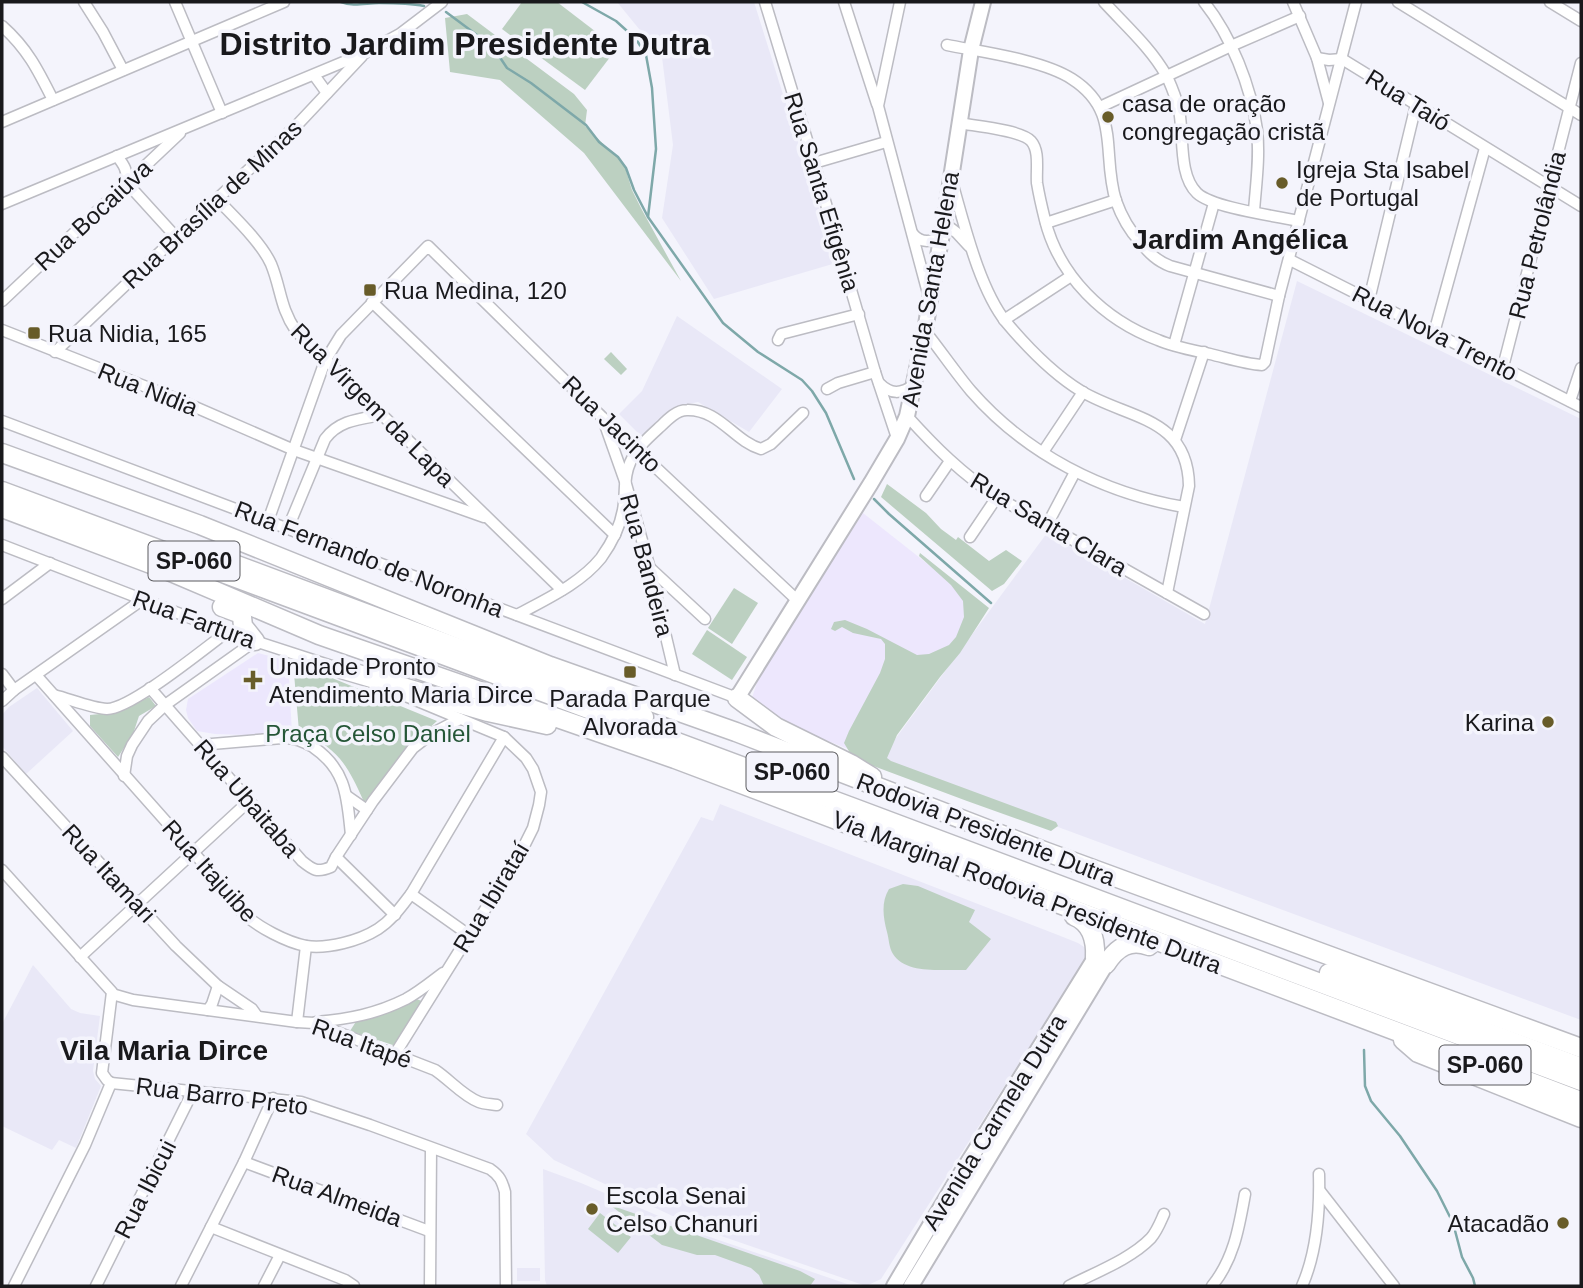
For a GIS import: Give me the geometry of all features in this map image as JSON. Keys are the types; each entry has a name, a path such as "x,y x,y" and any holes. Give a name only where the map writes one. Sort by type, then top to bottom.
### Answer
{"highway":[{"name":"Rodovia Presidente Dutra","path":"2,452 98,477 136,491 200,526 550,666 736,732 1044,852 1581,1048"},
{"name":"Rodovia Presidente Dutra","path":"2,479 281,580 1581,1067"},
{"name":"Rodovia Presidente Dutra","path":"2,491 1581,1081"},
{"name":"Via Marginal Rodovia Presidente Dutra","path":"2,508 140,560 318,635 675,759 1581,1101"},
{"path":"140,560 187,592 238,613 242,617 235,629 255,641"},
{"path":"257,609 272,610 484,678 498,676"},
{"path":"341,669 488,712 558,727 647,757 675,759"},
{"path":"737,698 776,727 851,764 897,795"},
{"path":"1008,885 1024,897 1084,920 1094,939 1100,961 1128,944 1139,942 1198,965 1225,967"},
{"path":"1389,1029 1418,1053 1581,1118"},
{"path":"1552,1037 1581,1042"}],"street":[{"path":"84,2 123,70"},
{"path":"175,2 222,113"},
{"path":"2,122 284,2"},
{"path":"2,204 365,53 400,34 442,2"},
{"name":"Rua Santa Efigênia","path":"765,2 897,439"},
{"path":"844,2 878,106 930,300"},
{"path":"878,106 900,2"},
{"name":"Avenida Santa Helena","path":"737,698 897,439 907,416 925,331 971,50 982,2"},
{"path":"1104,2 1139,40 1166,76 1178,106 1185,174 1197,192 1214,203 1299,221"},
{"path":"1204,2 1239,63 1251,102 1257,130 1258,159 1254,211"},
{"path":"1293,2 1317,58 1329,106"},
{"path":"959,123 1017,134 1034,145 1037,182 1046,223 1056,249 1071,276 1095,303 1141,334 1174,345 1260,365 1265,362 1279,296 1356,2"},
{"path":"1398,2 1581,115"},
{"path":"1550,2 1581,21"},
{"path":"1100,107 1300,16"},
{"path":"2,26 34,61 53,100"},
{"path":"947,45 1023,61 1072,79 1100,107 1105,119 1116,200 1135,236 1148,251 1164,263 1194,274 1279,296"},
{"name":"Rua Brasília de Minas","path":"55,352 298,124 365,53"},
{"path":"1317,58 1342,59"},
{"name":"Rua Taió","path":"1342,59 1581,206"},
{"name":"Rua Petrolândia","path":"1503,367 1581,63"},
{"path":"314,75 327,93"},
{"path":"1369,300 1416,105"},
{"name":"Rua Bocaiúva","path":"2,301 184,130"},
{"path":"814,163 886,142"},
{"path":"1434,333 1485,148"},
{"path":"117,156 127,173 126,183 176,237"},
{"path":"951,179 972,249 993,301 1004,320 1066,381 1083,392 1154,424 1175,440 1185,463 1189,486 1167,593"},
{"name":"Rua Virgem da Lapa","path":"217,199 264,251 274,273 281,303 296,331 562,590"},
{"path":"1046,223 1116,200"},
{"path":"1174,345 1214,203"},
{"path":"911,230 915,237 928,241 943,229 957,233 972,249"},
{"name":"Rua Jacinto","path":"372,302 428,246 603,417 797,600"},
{"name":"Rua Nova Trento","path":"1290,260 1581,407"},
{"path":"1004,320 1071,276"},
{"path":"268,521 325,360 341,335 372,302 615,535"},
{"path":"778,340 781,334 859,313"},
{"name":"Rua Nidia","path":"2,330 172,397 294,450 488,519"},
{"path":"925,331 971,391 990,411 1043,452 1075,472 1124,492 1184,507"},
{"path":"1175,440 1204,352"},
{"path":"920,356 934,354 948,360"},
{"path":"1570,401 1581,368"},
{"path":"827,389 875,372"},
{"path":"879,383 894,393 915,385"},
{"path":"1043,452 1083,392"},
{"path":"517,615 562,590 584,575 600,559 615,535 623,511 628,467 638,449 677,412 702,412 714,417 751,445 761,449 771,444 803,413"},
{"path":"288,528 331,430 340,424 382,415"},
{"name":"Rua Santa Clara","path":"907,416 950,461 997,497 1204,614"},
{"name":"Rua Bandeira","path":"603,417 626,484 675,675"},
{"name":"Rua Fernando de Noronha","path":"2,421 737,698"},
{"path":"926,496 950,461"},
{"path":"1046,525 1075,472"},
{"path":"970,537 997,497"},
{"name":"Rua Fartura","path":"2,545 142,600 235,629"},
{"path":"2,599 50,563"},
{"path":"649,568 705,619"},
{"path":"2,701 142,600"},
{"path":"52,695 111,709 135,699 235,629"},
{"path":"124,776 132,745 148,721 165,705 255,641"},
{"name":"Rua Fartura","path":"255,641 341,669 504,737"},
{"path":"2,674 14,690"},
{"name":"Rua Itajuibe","path":"36,675 193,852 244,914 280,937 306,946 356,940 378,929 395,915 411,894 504,737"},
{"name":"Rua Ubaitaba","path":"150,688 302,861 311,869 321,871 331,867 367,810 414,748 431,734 460,719"},
{"name":"Rua Ubaitaba","path":"175,717 180,695"},
{"path":"72,718 89,705"},
{"path":"200,745 292,737 305,742 331,761 338,773 346,796 351,835"},
{"name":"Rua Ibirataí","path":"395,1054 521,852 533,828 541,792 526,758 504,737"},
{"name":"Rua Itamari","path":"2,757 176,946 218,986 252,1009 257,1016"},
{"path":"346,796 367,810"},
{"path":"80,957 249,801"},
{"path":"336,857 395,915"},
{"path":"2,870 112,992 102,1073 111,1083 85,1145 14,1286"},
{"path":"411,894 469,935"},
{"path":"297,1022 306,946"},
{"name":"Avenida Carmela Dutra","path":"894,1286 957,1180 1100,961"},
{"name":"Avenida Carmela Dutra","path":"911,1286 1100,961"},
{"path":"314,1023 373,1013 408,998 446,971"},
{"path":"208,1010 218,986"},
{"name":"Rua Itapé","path":"111,999 314,1023 435,1070 480,1103 497,1105"},
{"name":"Rua Barro Preto","path":"111,1083 272,1098 314,1105 490,1169 502,1181 505,1192 506,1286"},
{"name":"Rua Ibicui","path":"96,1286 193,1091"},
{"path":"181,1286 244,1162 272,1098"},
{"path":"430,1286 431,1148"},
{"name":"Rua Almeida","path":"244,1162 429,1231"},
{"path":"1302,1286 1314,1246 1320,1191 1319,1174"},
{"path":"1320,1191 1394,1286"},
{"path":"1212,1286 1226,1265 1235,1243 1245,1194"},
{"path":"1318,1218 1334,1210"},
{"path":"1069,1286 1143,1245 1152,1237 1164,1213"},
{"path":"211,1227 345,1280 354,1286"},
{"path":"264,1286 280,1255"}],"shaded area":[{"path":"617,2 754,2 836,263 714,299 662,218 673,145 662,57"},
{"path":"1297,281 1581,419 1581,1020 879,761 1047,533 1205,624"},
{"path":"677,316 782,389 749,432 698,402 674,407 642,437 619,414 642,391"},
{"path":"863,513 986,610 873,759 766,716 752,698 760,673"},
{"name":"Unidade Pronto Atendimento Maria Dirce","path":"258,653 288,661 292,733 247,735 197,731 188,718 188,699"},
{"path":"37,688 73,731 26,774 2,746 2,715"},
{"path":"720,804 1084,947 1086,954 1083,963 881,1279 866,1286 698,1228 554,1160 526,1134 701,817 713,821"},
{"path":"33,965 71,1009 100,1016 93,1071 101,1086 76,1148 59,1140 52,1150 2,1126 2,1024"},
{"name":"Escola Senai Celso Chanuri","path":"543,1169 701,1234 853,1286 547,1286"},
{"path":"517,1268 540,1268 540,1281 517,1281"}],"green space":[{"path":"522,2 557,2 617,48 585,90 502,29"},
{"path":"467,14 574,94 587,110 585,126 624,164 632,190 681,281 584,153 500,80 450,72 445,18"},
{"path":"611,352 627,369 621,375 604,359"},
{"path":"887,484 926,513 941,529 956,540 958,537 989,561 1006,550 1022,561 1004,584 992,591 881,497"},
{"path":"920,553 989,608 960,653 897,735 887,758 1056,822 1058,826 1051,831 868,764 850,753 844,743 880,673 885,659 885,644 881,639 853,633 842,627 835,631 831,629 834,622 845,620 917,655 929,654 949,645 956,637 964,617 963,601 951,585 919,556"},
{"path":"734,588 758,603 732,644 708,628"},
{"path":"707,630 747,657 732,680 692,654"},
{"name":"Praça Celso Daniel","path":"293,662 437,721 404,751 372,796 364,802 340,759 323,744 299,731"},
{"path":"149,697 156,706 139,716 133,734 118,757 90,726 90,715 119,712"},
{"path":"903,884 918,886 975,910 969,922 991,939 966,970 916,968 899,961 893,954 884,921 884,904 889,889"},
{"path":"416,999 431,1004 402,1048 350,1031 357,1020"},
{"path":"610,1205 800,1271 815,1279 810,1286 764,1286 759,1275 751,1268 715,1255 697,1255 662,1245"},
{"path":"600,1213 631,1237 618,1253 588,1229"}],"waterway":[{"path":"341,2 355,5 396,3 424,6"},
{"path":"582,2 616,21 636,39 646,55 652,88 656,149 648,217 723,323 758,352 802,380 812,391 826,413 854,479"},
{"path":"446,12 493,47 507,68 586,125 599,142 618,157 626,168 648,217"},
{"path":"874,499 991,603"},
{"path":"1364,1050 1365,1086 1371,1101 1400,1136 1437,1191 1453,1223 1462,1257 1475,1286"}],"place":[{"name":"casa de oração congregação cristã","path":"1108,117"},
{"name":"Igreja Sta Isabel de Portugal","path":"1282,183"},
{"name":"Rua Medina, 120","path":"370,290"},
{"name":"Rua Nidia, 165","path":"34,333"},
{"name":"Parada Parque Alvorada","path":"630,672"},
{"name":"Unidade Pronto Atendimento Maria Dirce","path":"253,680"},
{"name":"Karina","path":"1548,722"},
{"name":"Escola Senai Celso Chanuri","path":"592,1209"},
{"name":"Atacadão","path":"1563,1223"}],"district":[{"name":"Distrito Jardim Presidente Dutra","path":"465,44"},
{"name":"Jardim Angélica","path":"1240,239"},
{"name":"Vila Maria Dirce","path":"164,1050"}]}
